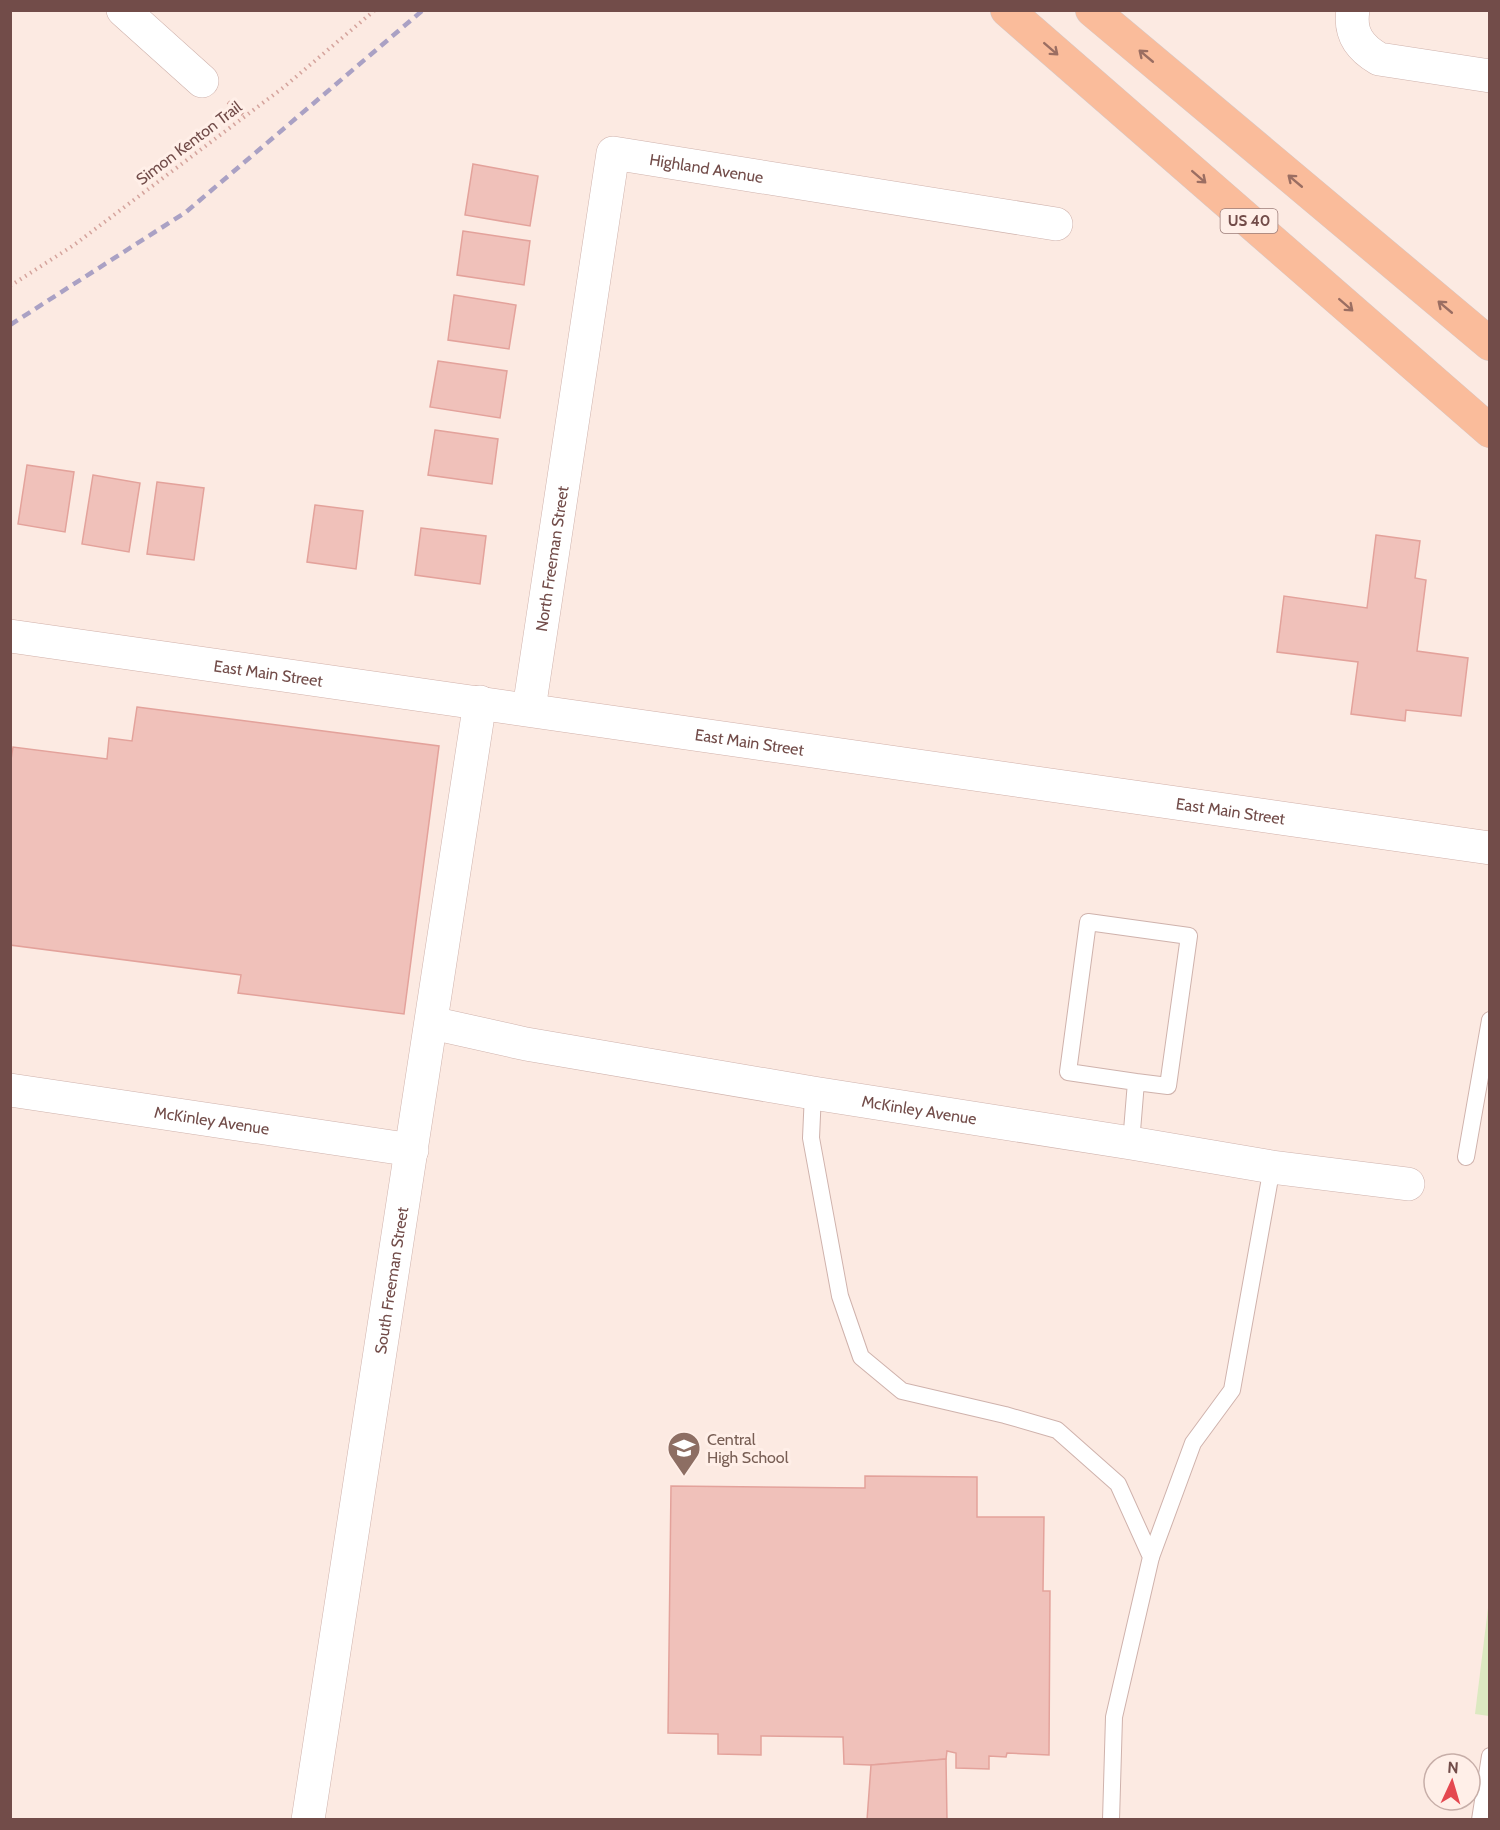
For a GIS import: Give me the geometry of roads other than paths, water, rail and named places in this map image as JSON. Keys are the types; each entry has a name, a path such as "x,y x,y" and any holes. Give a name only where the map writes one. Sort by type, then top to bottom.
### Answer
{"main road":[{"name":"US 40","path":"1007,10 1490,431"},
{"path":"1092,10 1490,344"}],"street":[{"path":"123,10 202,81"},
{"path":"1353,10 1356,38 1364,50 1379,59 1490,76"},
{"name":"Highland Avenue","path":"574,411 613,153 1056,224"},
{"name":"North Freeman Street","path":"529,709 574,411"},
{"name":"East Main Street","path":"10,636 1490,848"},
{"name":"South Freeman Street","path":"308,1820 480,702"},
{"name":"McKinley Avenue","path":"432,1023 526,1044 813,1093 1272,1167 1407,1184"},
{"name":"McKinley Avenue","path":"10,1090 412,1150"}],"lane":[{"path":"1088,922 1189,936 1168,1086 1136,1082 1068,1072 1088,922"},
{"path":"1466,1157 1489,1022"},
{"path":"1131,1143 1136,1082"},
{"path":"813,1093 811,1138 840,1296 861,1357 902,1390 1057,1430 1119,1484 1151,1557"},
{"path":"1111,1820 1114,1718 1151,1557 1193,1443 1232,1390 1272,1167"},
{"path":"1480,1820 1490,1756"}],"railway":[{"path":"10,325 186,212 423,10"}],"place":[{"name":"Central High School","path":"684,1477"}]}
